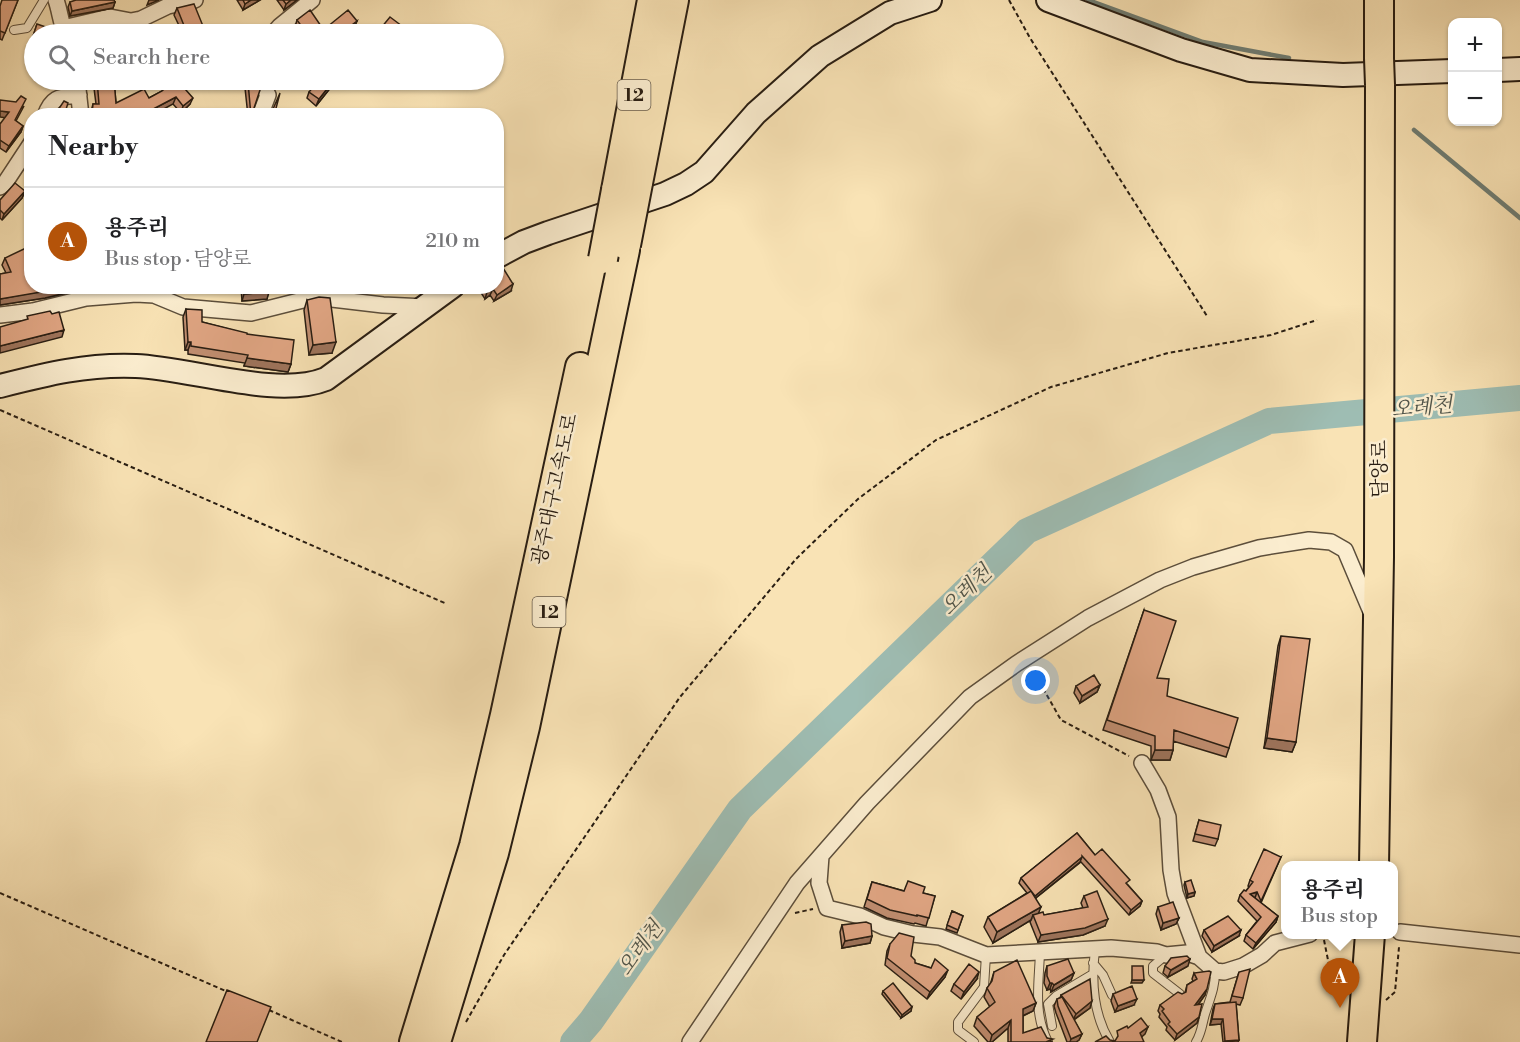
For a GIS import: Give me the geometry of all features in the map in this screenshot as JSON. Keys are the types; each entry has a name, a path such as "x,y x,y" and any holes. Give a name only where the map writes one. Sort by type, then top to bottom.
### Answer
{"highway":[{"name":"광주대구고속도로","path":"436,1042 448,970 474,846 614,255 627,186 652,0"},
{"name":"광주대구고속도로","path":"627,186 674,0"},
{"name":"담양로","path":"1374,861 1379,557 1379,0"},
{"path":"1363,1031 1370,939"},
{"name":"광주대구고속도로","path":"414,1042 448,970"}],"street":[{"path":"56,0 63,24"},
{"path":"87,24 110,17 131,21 141,19 168,6 195,0"},
{"path":"282,24 312,0"},
{"path":"504,253 524,242 665,194 686,184 704,172 756,113 820,56 890,13 930,0"},
{"path":"1048,0 1181,50 1250,70 1343,75 1448,71"},
{"path":"1502,70 1520,69"},
{"path":"48,108 54,100 72,90"},
{"path":"78,90 80,108"},
{"path":"263,108 268,95 265,90"},
{"path":"0,187 24,154"},
{"path":"0,315 33,311 89,294"},
{"path":"145,294 154,295 183,307 251,313 300,294"},
{"path":"318,294 327,298 382,305 426,307"},
{"path":"0,386 69,369 109,366 139,366 272,385 310,385 327,379 443,294"},
{"path":"690,1042 797,883 867,803 970,697 1025,658 1088,618 1160,580 1194,567 1259,548 1309,540 1331,542 1345,550 1378,628"},
{"path":"1142,763 1158,790 1168,817 1171,870 1175,893 1199,957"},
{"path":"821,856 819,883 827,908 860,916 884,927 940,937 986,955 1040,952 1094,956 1111,948 1157,952 1166,955 1187,953 1199,957 1215,971 1224,972 1243,966 1262,955 1275,943 1291,939"},
{"path":"1401,932 1520,945"}],"lane":[{"path":"29,24 44,0"},
{"path":"14,30 24,28"},
{"path":"1040,952 1037,1002 1039,1020 1047,1042"},
{"path":"974,1042 958,1030 958,1022 984,987 986,955"},
{"path":"1166,955 1153,966 1153,973 1180,994"},
{"path":"1094,956 1092,974 1096,1009 1110,1042"},
{"path":"1094,956 1112,995"},
{"path":"1196,1042 1202,1032 1205,1014 1212,998 1215,971"},
{"path":"1052,1026 1048,1004 1056,996 1092,974"}],"path":[{"path":"1009,0 1030,38 1207,316"},
{"path":"464,1025 504,955 680,697 796,559 858,499 936,440 1051,387 1168,353 1271,335 1317,320"},
{"path":"0,410 447,604"},
{"path":"1025,658 1062,720 1142,763"},
{"path":"0,893 234,995"},
{"path":"770,922 808,909 827,908"},
{"path":"1363,1031 1395,992 1401,932"},
{"path":"1324,939 1329,964 1345,970"},
{"path":"267,1009 342,1042"}],"building":[{"path":"2,0 18,0 5,33 0,31"},
{"path":"114,0 115,2 72,11 70,2"},
{"path":"194,4 202,24 183,24 177,8"},
{"path":"310,10 320,24 300,24 297,20"},
{"path":"348,10 357,21 353,24 331,24"},
{"path":"390,17 399,24 384,24"},
{"path":"98,90 115,90 116,103 142,90 145,90 149,98 163,90 186,90 193,98 183,106 176,97 155,108 93,108 93,104 99,104"},
{"path":"249,90 260,90 254,108 250,108"},
{"path":"311,90 326,90 319,99 309,92"},
{"path":"21,96 26,99 15,120 23,126 9,146 0,140 0,124 9,112 0,111 0,100 16,102"},
{"path":"64,101 68,103 66,108 59,108"},
{"path":"15,183 24,190 4,214 0,210 0,200"},
{"path":"24,249 24,294 29,294 0,299 0,274 11,272 5,258"},
{"path":"504,270 513,284 504,290"},
{"path":"319,297 330,298 336,342 313,345 307,300"},
{"path":"186,309 202,310 202,322 247,334 294,340 291,364 247,358 248,355 191,346 191,342 188,342"},
{"path":"50,311 52,314 59,312 64,330 0,346 0,327 28,319 27,316"},
{"path":"1144,610 1176,621 1157,678 1169,679 1167,696 1238,718 1229,748 1174,730 1173,750 1155,750 1155,736 1107,720"},
{"path":"1281,636 1310,639 1296,742 1267,738"},
{"path":"1094,675 1100,685 1082,696 1076,686"},
{"path":"1199,820 1221,825 1218,839 1195,834"},
{"path":"1077,833 1095,855 1102,849 1130,880 1126,883 1142,901 1131,910 1082,856 1035,896 1021,878"},
{"path":"1264,849 1281,857 1261,901 1257,892 1250,894 1278,916 1256,943 1246,935 1261,917 1240,895 1253,882 1250,880"},
{"path":"1191,880 1195,892 1188,894 1185,882"},
{"path":"908,881 925,887 923,893 935,896 929,918 890,910 867,899 872,882 904,891"},
{"path":"1031,891 1041,907 997,932 988,917"},
{"path":"1097,891 1108,919 1085,928 1041,935 1033,915 1088,907 1084,896"},
{"path":"1173,902 1179,918 1163,923 1158,907"},
{"path":"952,911 963,916 958,930 947,925"},
{"path":"1228,916 1241,930 1214,946 1204,930"},
{"path":"866,922 871,924 872,936 845,941 842,925"},
{"path":"899,933 914,937 911,956 915,963 931,968 935,959 948,970 930,992 887,958 890,944"},
{"path":"1187,956 1190,959 1171,970 1165,966 1171,958"},
{"path":"1068,959 1074,973 1054,985 1050,983 1047,966"},
{"path":"1017,960 1036,1003 1023,1009 1023,1033 1041,1027 1047,1038 1053,1039 1046,1042 1011,1042 1011,1020 992,1035 977,1017 995,1002 987,988 994,972"},
{"path":"969,964 979,972 964,992 954,984"},
{"path":"1132,966 1143,966 1144,980 1132,980"},
{"path":"1250,969 1243,998 1232,996 1239,972"},
{"path":"1211,972 1207,989 1195,1005 1202,1004 1199,1017 1177,1034 1168,1024 1170,1022 1160,1005 1178,992 1182,994 1186,992 1187,985 1197,979 1194,973"},
{"path":"1090,979 1092,1001 1076,1014 1061,995"},
{"path":"893,983 912,1007 902,1015 883,991"},
{"path":"1132,986 1137,999 1118,1006 1113,994"},
{"path":"227,990 271,1007 257,1042 206,1042"},
{"path":"1062,997 1082,1034 1071,1039 1058,1006 1057,999"},
{"path":"1236,1002 1239,1040 1225,1041 1223,1019 1212,1019 1215,1004"},
{"path":"1141,1018 1148,1027 1140,1033 1144,1042 1095,1042 1106,1036 1115,1041 1118,1036 1117,1031 1127,1026 1128,1028"}],"waterway":[{"path":"1088,0 1203,42 1289,58"},
{"path":"1414,130 1520,218"},
{"name":"오례천","path":"573,1042 591,1021 740,809 1027,531 1269,421 1520,398"}],"place":[{"name":"용주리","path":"1340,1008"}]}
